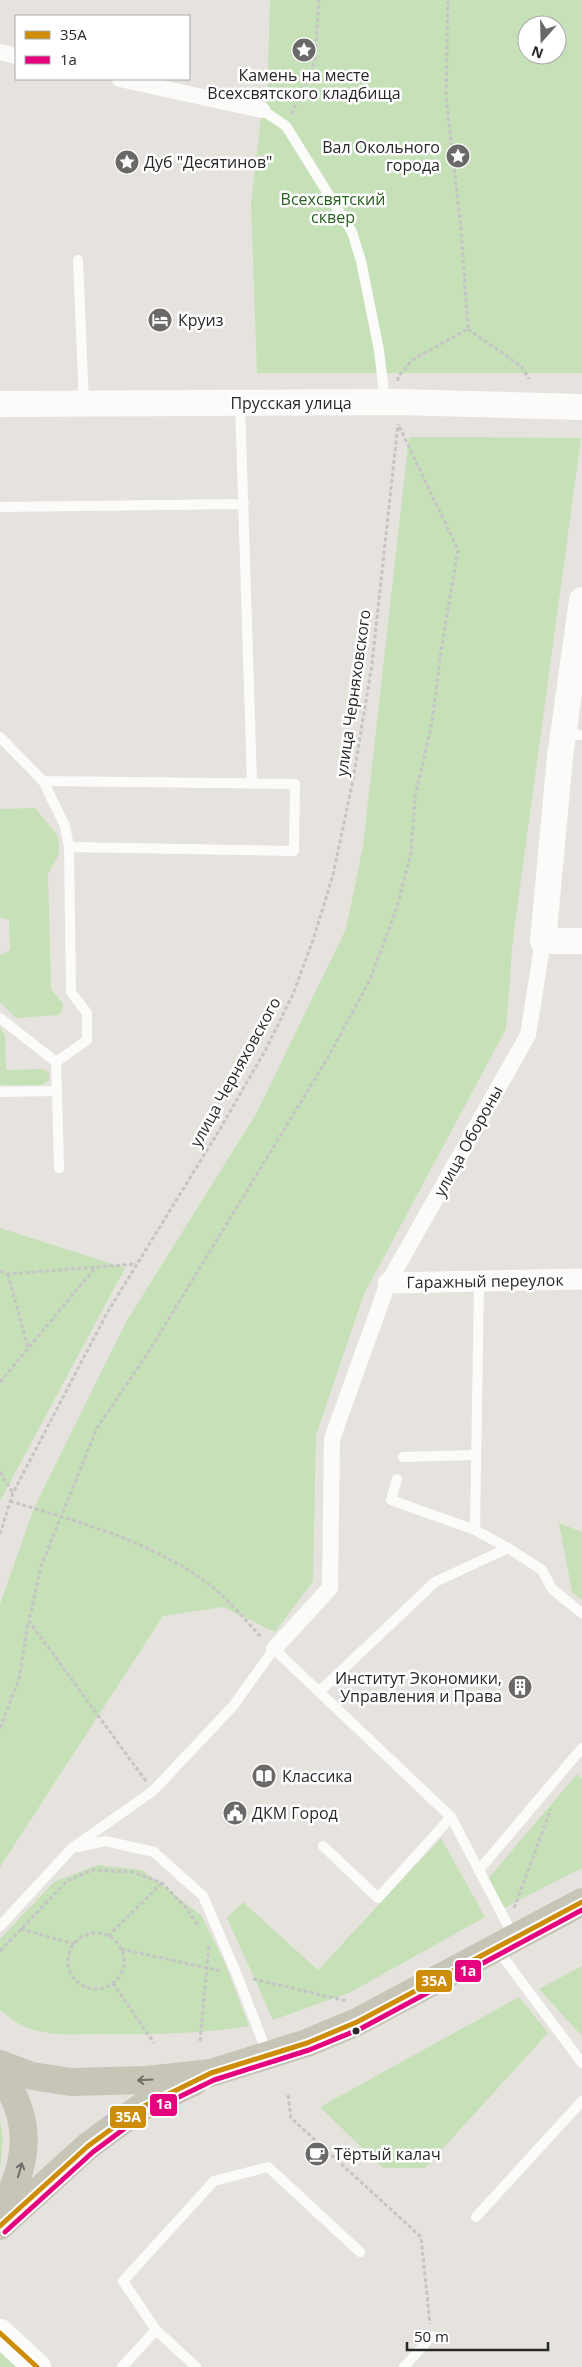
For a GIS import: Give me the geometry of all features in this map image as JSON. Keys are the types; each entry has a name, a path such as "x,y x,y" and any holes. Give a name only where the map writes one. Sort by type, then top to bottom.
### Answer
{"main road":[{"path":"0,2226 96,2140 140,2108 211,2074 307,2043 357,2022 582,1902"},
{"path":"0,2064 48,2080 86,2083 180,2078 211,2074"},
{"path":"0,2074 17,2101 23,2127 24,2152 10,2196 0,2214"},
{"path":"0,2333 37,2367"}],"street":[{"path":"0,52 15,56"},
{"path":"125,80 262,110"},
{"name":"Прусская улица","path":"0,404 395,402 582,407"},
{"name":"улица Обороны","path":"274,1649 330,1588 332,1439 388,1283 528,1035 572,734 582,605"},
{"path":"543,941 582,940"},
{"name":"Гаражный переулок","path":"388,1283 582,1279"}],"lane":[{"path":"262,110 286,126 352,232 365,279 378,350 395,402"},
{"path":"78,260 84,404"},
{"path":"240,403 252,783"},
{"path":"0,507 244,504"},
{"path":"0,737 43,781 64,826 68,847 71,992 87,1013 87,1040 56,1062"},
{"path":"43,781 295,784 294,851 68,847"},
{"path":"0,1018 56,1062 59,1168"},
{"path":"0,1092 57,1090"},
{"path":"475,1530 475,1455 480,1281"},
{"path":"403,1457 475,1455"},
{"path":"397,1479 391,1500 475,1530 508,1548 542,1570 552,1589 582,1613"},
{"path":"320,1691 435,1582 508,1548"},
{"path":"0,1926 72,1848 154,1791 232,1706 274,1649 451,1816 480,1870 505,1942 582,2063"},
{"path":"480,1870 582,1748"},
{"path":"323,1846 378,1898 451,1816"},
{"path":"72,1848 105,1841 154,1852 203,1896 237,1975 268,2056"},
{"path":"476,2217 582,2101"},
{"path":"196,2367 156,2330 123,2281 214,2181 268,2167 360,2252"},
{"path":"122,2367 156,2330"},
{"path":"404,2367 431,2337"}],"path":[{"path":"286,126 315,61 319,0"},
{"path":"448,0 446,97 461,229 468,328"},
{"path":"468,328 522,367 529,379"},
{"path":"0,1728 19,1679 41,1566 97,1428 166,1324 327,1059 370,980 397,907 411,853 415,797 432,722 441,650 458,550 395,402 412,360 468,328"},
{"name":"улица Черняховского","path":"0,1534 13,1493 107,1313 220,1129 266,1049 292,994 313,940 333,875 353,780 372,664 395,402"},
{"path":"0,1270 8,1274 136,1264"},
{"path":"0,1382 95,1268"},
{"path":"8,1274 28,1348"},
{"path":"0,1472 13,1493"},
{"path":"10,1502 61,1516 155,1551 211,1586 274,1649"},
{"path":"29,1621 154,1791"},
{"path":"513,1909 554,1802"},
{"path":"0,1951 66,1881 93,1870 133,1872 162,1883 186,1909 200,1929"},
{"path":"108,1936 162,1883"},
{"path":"21,1929 74,1944"},
{"path":"90,1934 108,1936 116,1941 124,1958 123,1968 113,1984 96,1989 80,1984 69,1969 68,1960 74,1944 90,1934"},
{"path":"200,2041 209,1942"},
{"path":"113,1984 154,2042"},
{"path":"288,2095 292,2118 421,2237 431,2337"}],"green space":[{"name":"Всехсвятский сквер","path":"270,0 582,0 582,373 257,373 251,204 261,117 267,101"},
{"path":"409,437 581,438 513,938 506,1029 364,1294 316,1435 313,1581 275,1632 223,1607 163,1616 0,1867 0,1604 34,1508 126,1322 256,1114 346,929 363,846"},
{"path":"35,808 58,836 59,854 48,874 51,989 63,1004 59,1015 16,1018 0,1002 0,955 10,950 9,920 0,917 0,809"},
{"path":"0,1027 5,1035 6,1070 43,1069 49,1073 49,1080 42,1085 0,1085"},
{"path":"0,1228 125,1268 0,1501"},
{"path":"559,1523 582,1532 582,1600 572,1592"},
{"path":"577,1774 582,1779 582,1868 502,1909 487,1880"},
{"path":"441,1838 485,1917 351,1992 273,2020 227,1918 243,1902 318,1970"},
{"path":"97,1865 142,1870 201,1915 224,1961 249,2026 173,2033 61,2034 33,2030 13,2020 0,2010 0,1939 54,1882"},
{"path":"582,1966 582,2036 539,1989"},
{"path":"519,1997 548,2033 425,2168 383,2168 320,2107"},
{"path":"0,2120 3,2138 0,2171"},
{"path":"0,2343 27,2367 0,2367"}],"transit line":[{"name":"35А","path":"0,2226 88,2146 140,2108 211,2073 307,2043 357,2022 582,1902"},
{"name":"1a","path":"5,2232 93,2152 144,2114 214,2080 309,2050 360,2029 582,1910"},
{"name":"35А","path":"0,2333 37,2367"}],"place":[{"name":"Камень на месте Всехсвятского кладбища","path":"304,50"},
{"name":"Вал Окольного города","path":"458,156"},
{"name":"Дуб \"Десятинов\"","path":"127,162"},
{"name":"Круиз","path":"160,320"},
{"name":"Институт Экономики, Управления и Права","path":"520,1687"},
{"name":"Классика","path":"264,1776"},
{"name":"ДКМ Город","path":"235,1813"},
{"name":"Тёртый калач","path":"317,2154"}]}
